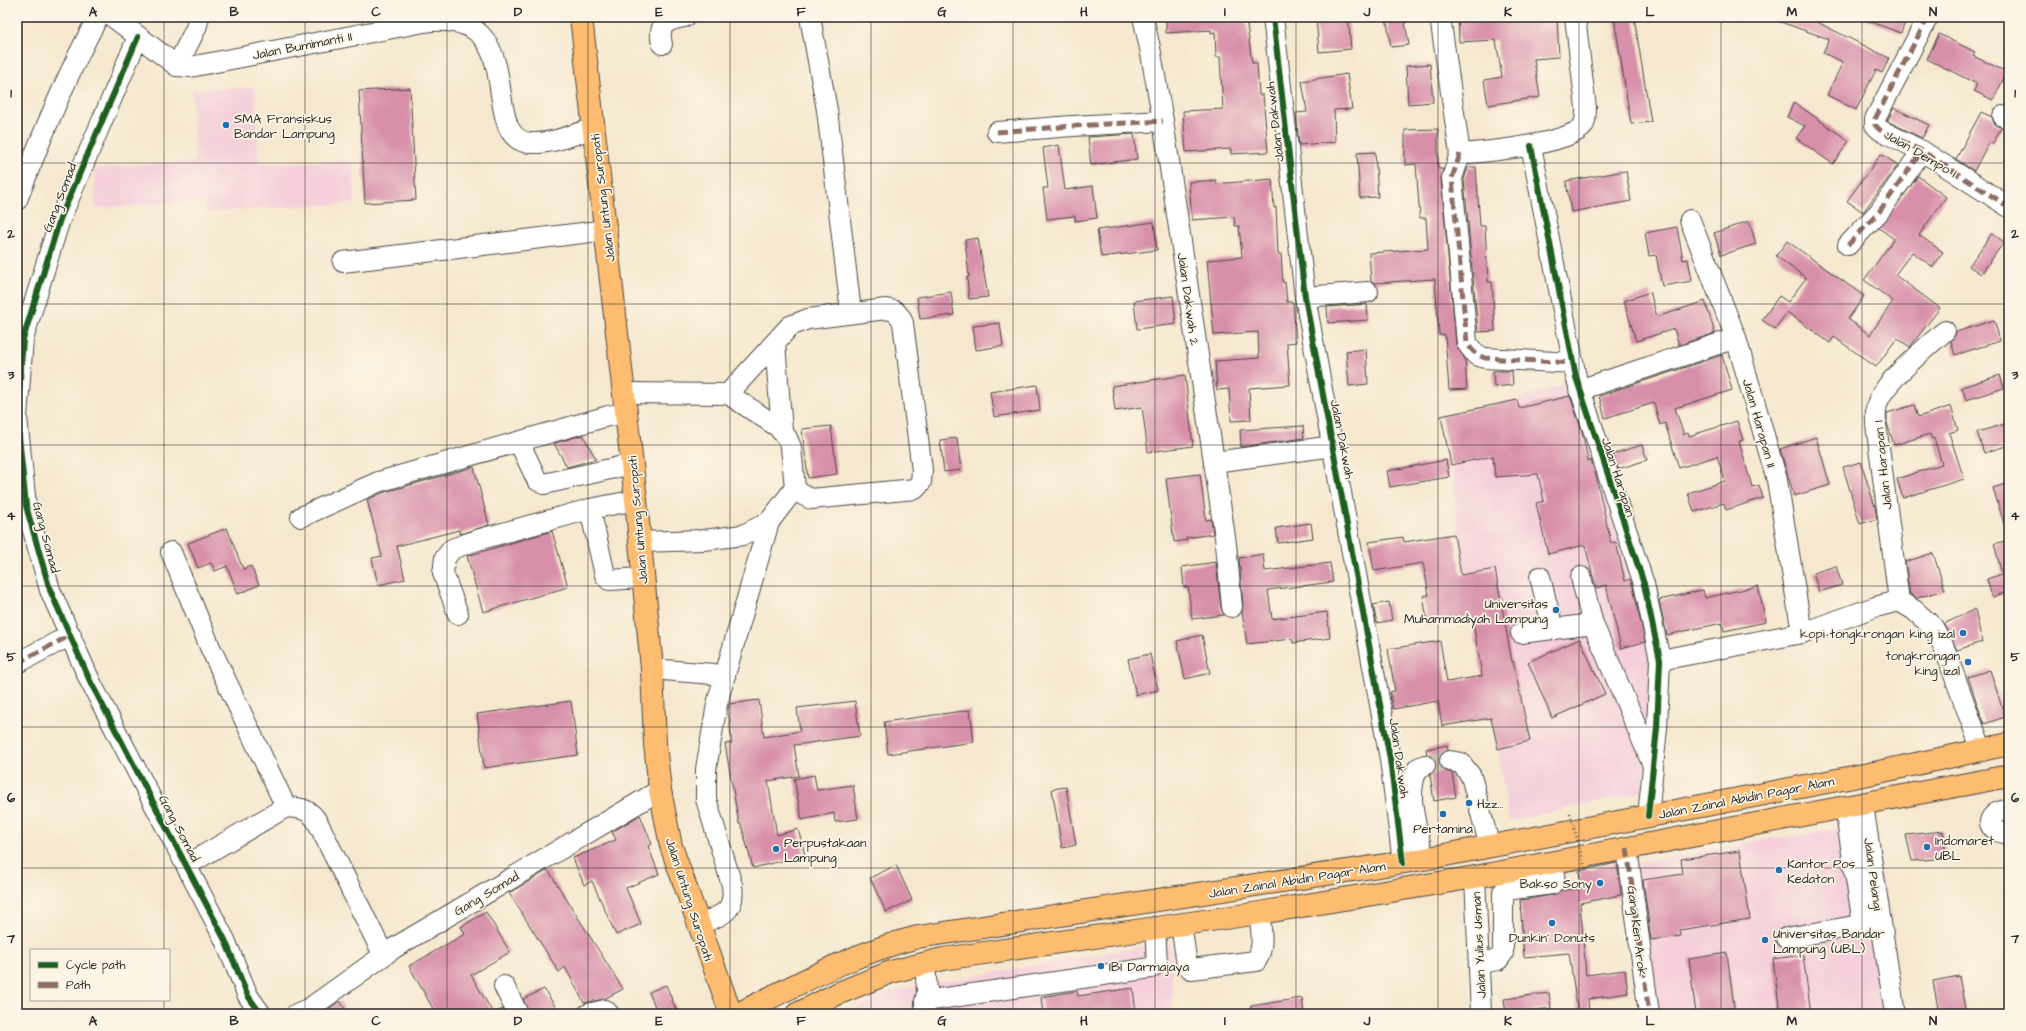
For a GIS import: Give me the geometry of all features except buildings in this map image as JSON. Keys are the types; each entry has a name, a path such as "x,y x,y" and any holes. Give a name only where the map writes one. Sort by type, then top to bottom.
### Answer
{"main road":[{"name":"Jalan Untung Suropati","path":"581,17 607,230 636,500 642,578 652,669 655,744 660,790 671,846 731,1014"},
{"name":"Jalan Zainal Abidin Pagar Alam","path":"738,1014 841,962 885,945 925,936 1424,860 1982,751 2009,744"},
{"name":"Jalan Zainal Abidin Pagar Alam","path":"797,1014 839,993 885,975 925,964 1259,913 1475,877 2009,776"},
{"path":"1165,899 1168,926"}],"street":[{"path":"17,200 40,138 76,58 98,17"},
{"path":"112,17 177,66 196,28 199,17"},
{"path":"662,44 660,37 661,29 665,24 669,20 685,17"},
{"path":"810,17 827,110 851,312"},
{"name":"Jalan Dakwah 2","path":"1143,17 1163,121 1226,544 1232,607"},
{"name":"Jalan Dakwah","path":"1273,17 1305,297 1334,446 1390,759 1403,863"},
{"path":"1440,17 1460,154 1452,178 1468,343 1476,355 1485,358 1573,363"},
{"path":"1460,154 1531,146 1576,132 1583,126 1586,108 1575,17"},
{"name":"Jalan Dempo I","path":"1928,17 1875,119 1875,125 1880,130 1922,150 2009,207"},
{"name":"Jalan Bumimanti II","path":"177,66 190,67 444,19 458,22 478,32 489,45 496,58 505,122 510,132 518,138 531,143 552,141 594,128"},
{"name":"Gang Somad","path":"138,37 60,219 23,339 17,416 21,491 50,590 90,681 225,940 248,996 261,1014"},
{"path":"997,132 1163,121"},
{"name":"Jalan Harapan","path":"1531,146 1579,390 1644,584 1660,660 1654,767 1648,816"},
{"path":"1848,245 1879,212 1922,150"},
{"name":"Jalan Harapan II","path":"1690,220 1736,338 1777,480 1802,633"},
{"path":"343,262 607,230"},
{"path":"1305,297 1368,292"},
{"path":"728,394 790,326 808,319 851,312 886,309 895,311 901,318 920,443 922,470 920,482 915,489 811,499 801,494 795,488 791,447 782,431 775,343"},
{"name":"Jalan Harapan I","path":"1899,601 1876,424 1877,405 1881,395 1889,384 1945,331"},
{"path":"1579,390 1736,338"},
{"path":"301,517 378,482 608,416 626,403 728,394 782,431"},
{"path":"519,442 537,480 544,484 632,464"},
{"path":"1214,462 1334,446"},
{"path":"698,925 727,910 732,905 733,898 732,885 706,799 706,769 717,704 769,522 795,488"},
{"path":"458,614 443,573 445,558 452,549 477,540 590,509 614,506 636,500"},
{"path":"590,509 605,575 608,580 642,578"},
{"path":"640,542 704,540 743,535 769,522"},
{"path":"171,552 210,647 286,807"},
{"path":"1540,577 1553,629"},
{"path":"1581,577 1592,624 1654,767"},
{"path":"1660,660 1802,633 1875,607 1899,601 1914,610 1933,627 1943,644 1982,751"},
{"path":"1521,633 1592,624"},
{"path":"17,663 71,635"},
{"path":"652,669 725,675"},
{"path":"1450,761 1461,763 1471,776 1490,847"},
{"path":"1424,860 1412,799 1414,776 1418,768 1425,765"},
{"name":"Gang Somad","path":"296,1014 310,1008 383,954 660,790"},
{"name":"Jalan Pelangi","path":"1854,806 1872,923 1895,1014"},
{"path":"187,865 286,807 304,808 314,815 383,954"},
{"path":"2009,809 1994,813 1991,825 1995,831 2001,834 2009,833"},
{"name":"Gang Ken Arok","path":"1627,848 1649,1014"},
{"path":"1479,963 1498,960 1503,953 1503,892 1506,890 1552,884 1554,880 1555,862"},
{"name":"Jalan Yulius Usman","path":"1475,877 1481,1014"},
{"path":"1168,926 1187,965 1191,969 1256,961 1259,956 1262,935 1259,913"},
{"path":"1786,938 1872,923"},
{"path":"925,964 925,1007 1151,968 1157,963 1168,926"},
{"path":"504,986 518,1014"},
{"path":"588,1014 591,1012 605,1010 610,1014"}],"path":[{"path":"1570,813 1585,868"}],"shaded area":[{"name":"SMA Fransiskus Bandar Lampung","path":"255,87 259,165 353,160 355,203 205,212 205,201 96,208 94,168 195,162 192,90"},
{"name":"Universitas Muhammadiyah Lampung","path":"1572,381 1618,522 1650,641 1655,696 1642,792 1509,821 1498,749 1480,669 1464,574 1451,465 1441,416 1517,400"},
{"name":"Universitas Bandar Lampung (UBL)","path":"1874,824 1901,1014 1649,1014 1630,865 1743,843"},
{"name":"IBI Darmajaya","path":"1171,941 1173,1014 845,1014 891,991"}],"tunnel":[{"path":"1425,765 1450,761"}],"marked path":[{"path":"1928,17 1875,119 1875,125 1880,130 1922,151 2009,207"},
{"path":"997,132 1163,121"},
{"path":"1848,245 1879,212 1922,151"},
{"path":"1460,154 1452,178 1467,343 1474,352 1485,358 1573,363"},
{"path":"17,663 71,635"},
{"path":"1627,848 1649,1014"}],"cycle path":[{"path":"1273,17 1305,297 1390,759 1403,863"},
{"path":"138,37 60,219 23,339 17,417 26,506 50,590 90,681 225,940 248,996 261,1014"},
{"path":"1531,146 1576,377 1644,584 1660,660 1657,728 1648,816"}],"place":[{"name":"SMA Fransiskus Bandar Lampung","path":"226,125"},
{"name":"Universitas Muhammadiyah Lampung","path":"1556,610"},
{"name":"kopi tongkrongan king izal","path":"1963,633"},
{"name":"tongkrongan king izal","path":"1968,662"},
{"name":"Hzz...","path":"1469,803"},
{"name":"Pertamina","path":"1443,814"},
{"name":"Indomaret UBL","path":"1927,847"},
{"name":"Perpustakaan Lampung","path":"776,849"},
{"name":"Kantor Pos Kedaton","path":"1779,870"},
{"name":"Bakso Sony","path":"1600,883"},
{"name":"Dunkin' Donuts","path":"1552,923"},
{"name":"Universitas Bandar Lampung (UBL)","path":"1765,940"},
{"name":"IBI Darmajaya","path":"1101,966"}]}
